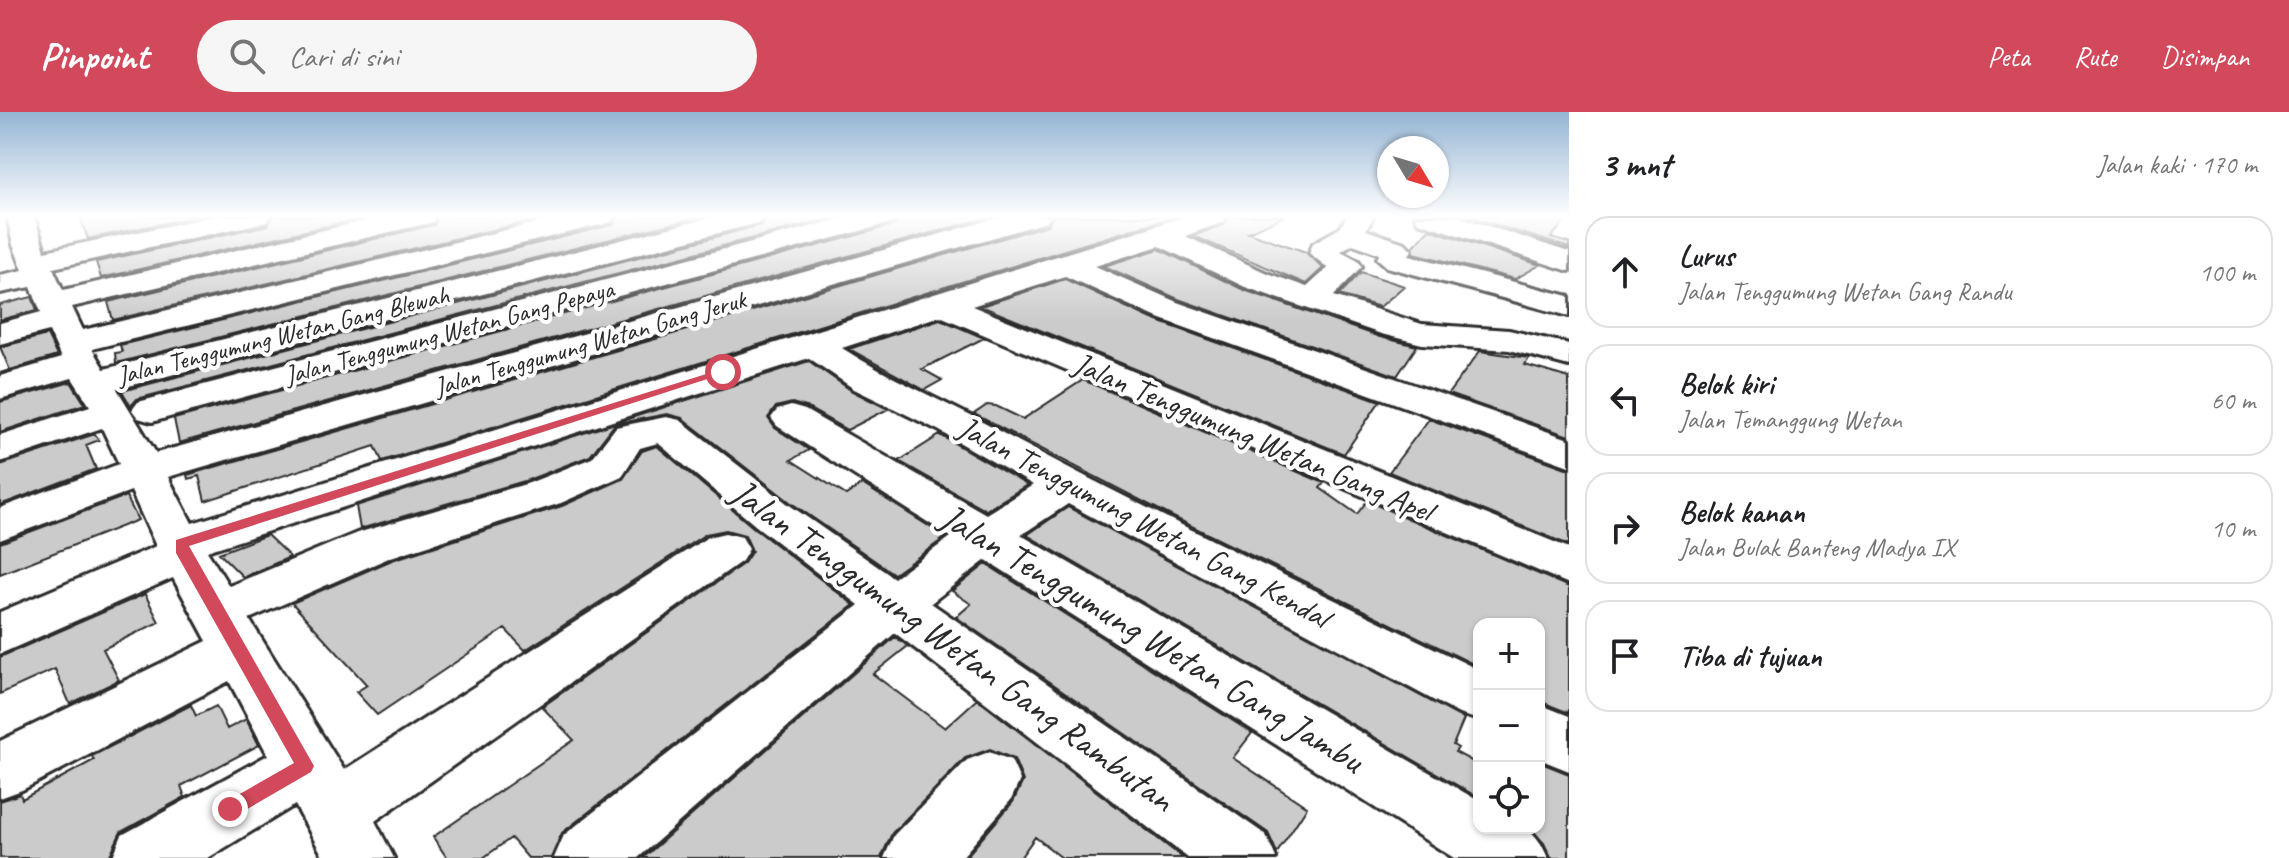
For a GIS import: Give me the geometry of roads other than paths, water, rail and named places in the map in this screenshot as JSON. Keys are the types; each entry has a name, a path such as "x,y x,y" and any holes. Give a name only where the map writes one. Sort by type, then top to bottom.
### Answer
{"street":[{"path":"0,388 133,251"},
{"path":"0,449 74,310 189,251"},
{"path":"0,334 74,310 294,251"},
{"path":"0,284 74,310 406,251"},
{"name":"Jalan Tenggumung Wetan Gang Blewah","path":"74,310 500,251"},
{"name":"Jalan Tenggumung Wetan Gang Pepaya","path":"74,310 584,251"},
{"name":"Jalan Tenggumung Wetan Gang Jeruk","path":"0,525 155,467 915,251"},
{"path":"0,634 193,542 1110,251"},
{"path":"1192,251 1311,301 1422,334 1509,340 1569,355"},
{"path":"1311,301 1347,266 1323,251"},
{"path":"1396,251 1392,258 1398,261 1569,306"},
{"path":"1459,251 1569,282"},
{"path":"1535,251 1569,262"},
{"path":"1064,264 1165,309 1569,453"},
{"name":"Jalan Tenggumung Wetan Gang Apel","path":"939,304 1569,567"},
{"path":"74,310 193,542 238,615 333,812"},
{"name":"Jalan Tenggumung Wetan Gang Kendal","path":"812,344 867,381 952,422 1066,485 1473,694"},
{"name":"Jalan Tenggumung Wetan Gang Jambu","path":"791,418 1514,858"},
{"name":"Jalan Tenggumung Wetan Gang Rambutan","path":"238,615 374,545 558,488 607,467 624,440 630,436 666,429 772,515 1242,858"},
{"path":"588,858 895,604 985,536 1066,485"},
{"path":"146,858 333,812 725,549"},
{"path":"0,771 238,615"},
{"path":"1545,732 1569,745"},
{"path":"918,858 989,780"}]}
